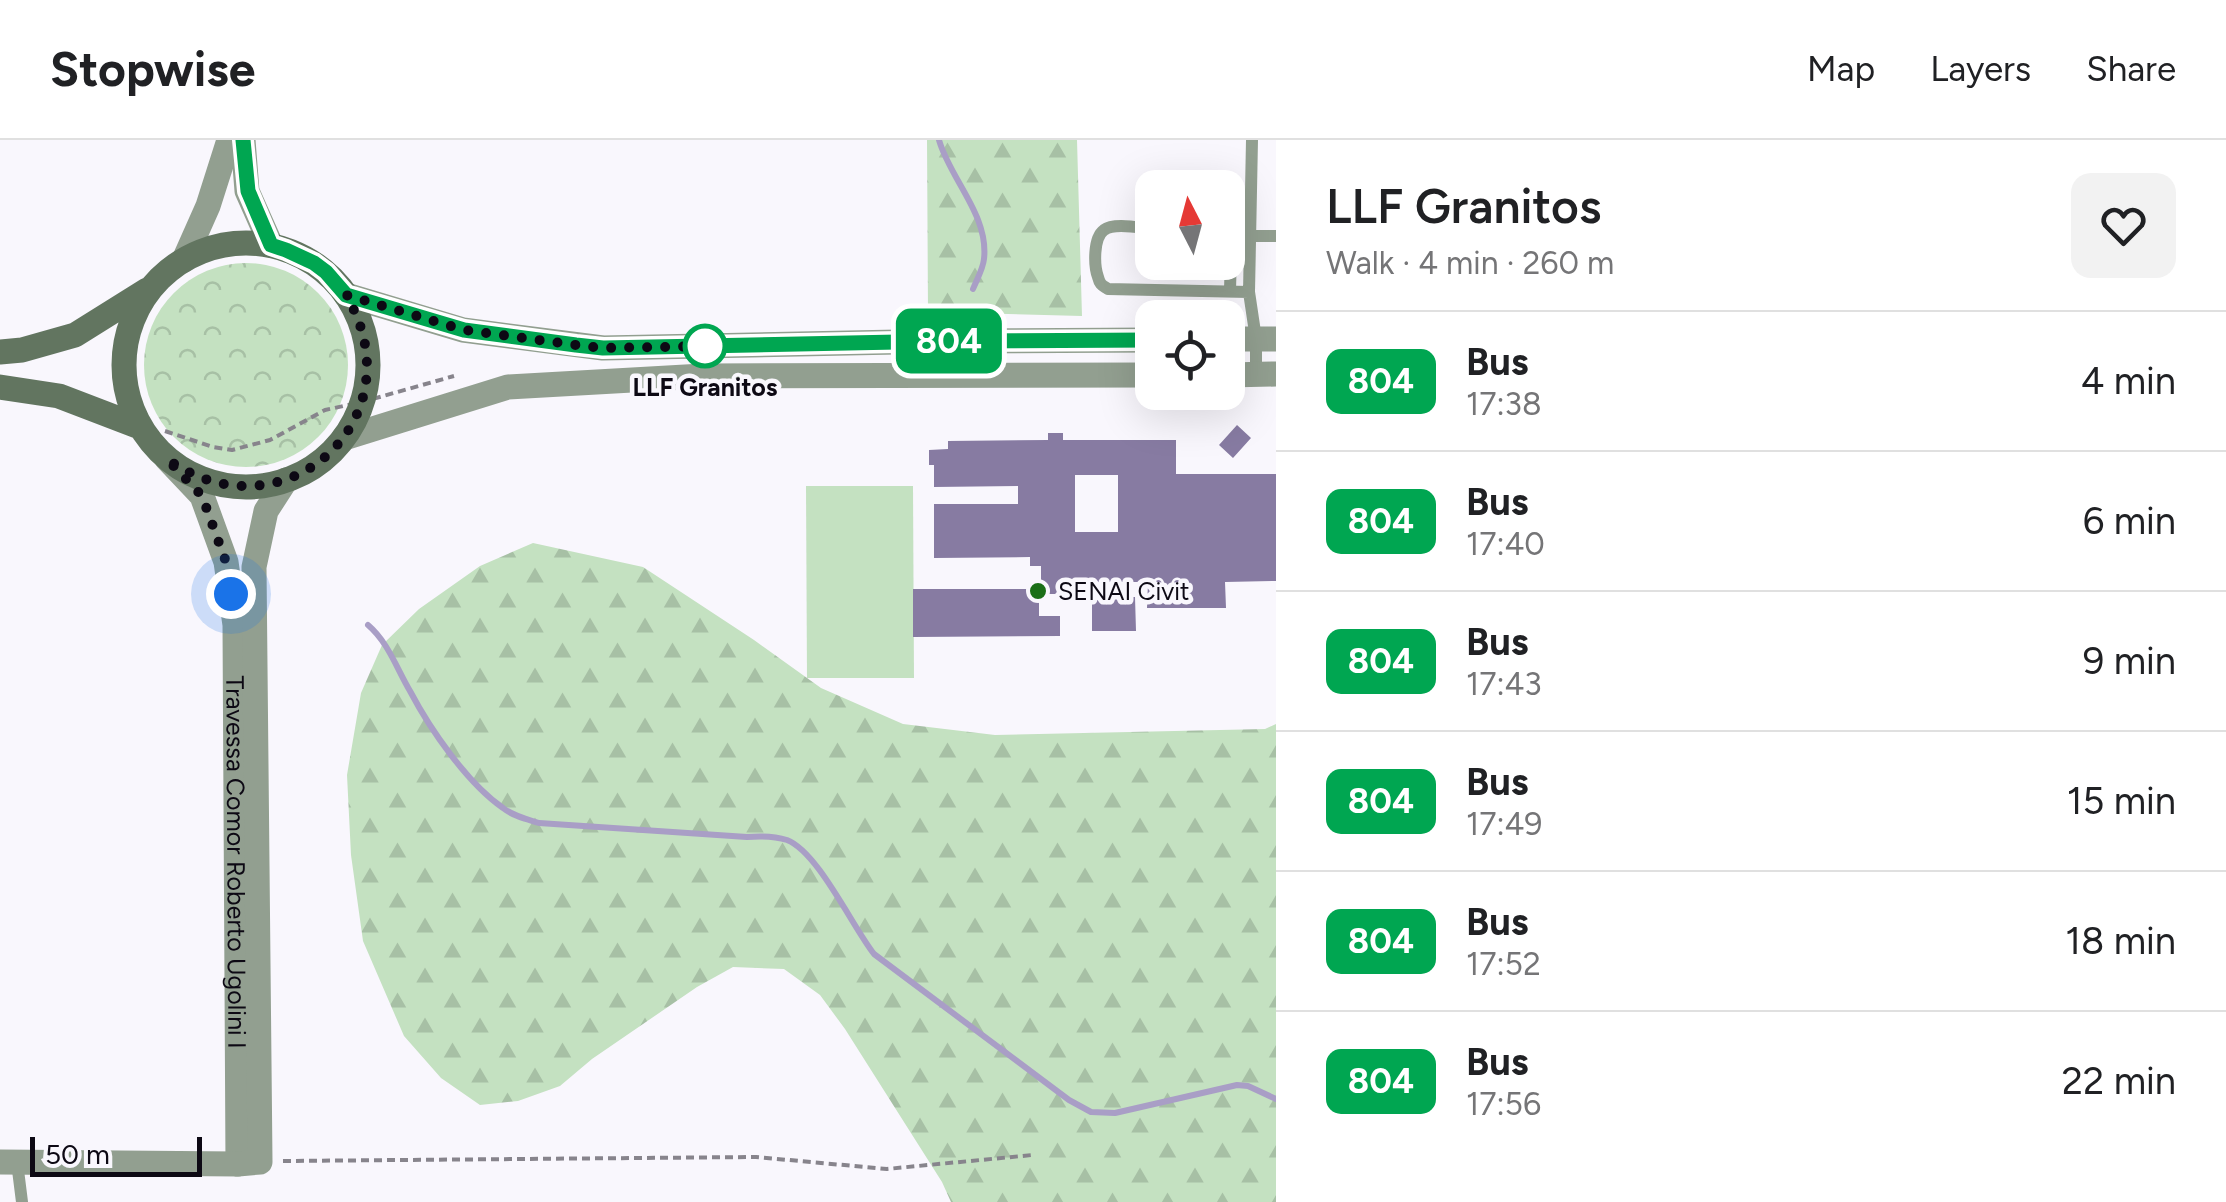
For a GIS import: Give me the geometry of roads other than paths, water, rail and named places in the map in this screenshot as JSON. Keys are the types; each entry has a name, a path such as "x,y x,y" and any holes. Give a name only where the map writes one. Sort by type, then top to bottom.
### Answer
{"main road":[{"path":"235,244 271,245 314,263 346,295 362,325 368,375 354,423 318,463 286,480 255,486 224,485 194,476 167,459 126,392 124,355 132,319 166,272 200,252 235,244"},
{"path":"0,352 74,335 152,287"},
{"path":"0,387 59,396 147,427"}],"street":[{"path":"184,260 208,206 230,140"},
{"path":"243,140 248,191 271,245"},
{"path":"346,295 464,330 603,348 1135,340"},
{"path":"344,438 508,387 703,376 1135,375"},
{"name":"Travessa Comor Roberto Ugolini I","path":"167,459 202,496 226,562 235,625 249,1162"},
{"name":"Travessa Comor Roberto Ugolini I","path":"249,1162 254,568 266,511 286,480"},
{"path":"9,1162 249,1162"}],"lane":[{"path":"1252,140 1250,292 1266,339 1266,374"},
{"path":"1135,228 1113,227 1104,230 1096,241 1096,275 1108,289 1250,292"},
{"path":"1250,236 1276,236"},
{"path":"1230,280 1230,291"},
{"path":"9,1162 22,1202"}],"waterway":[{"path":"939,140 981,227 984,259 973,289"},
{"path":"368,625 387,648 418,706 451,754 476,785 511,813 539,823 787,840 811,859 874,954 1069,1100 1091,1112 1115,1113 1237,1085 1276,1099"}],"place":[{"name":"LLF Granitos","path":"705,346"},
{"name":"SENAI Civit","path":"1038,591"}]}
